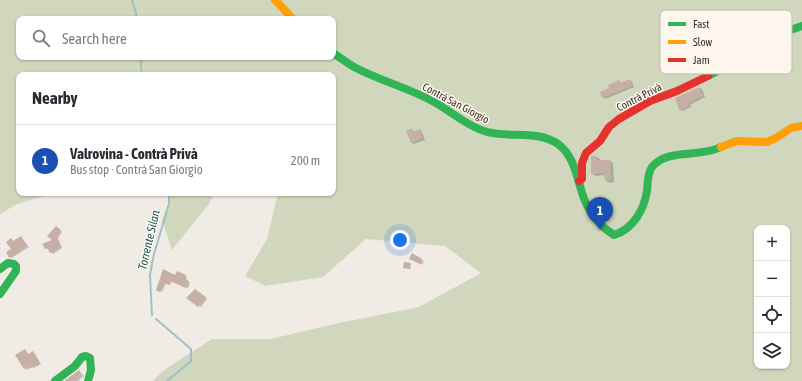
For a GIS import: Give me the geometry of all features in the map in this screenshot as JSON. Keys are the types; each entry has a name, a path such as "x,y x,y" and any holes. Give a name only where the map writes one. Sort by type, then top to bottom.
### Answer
{"street":[{"path":"275,0 290,16"},
{"name":"Contrà Privà","path":"792,30 802,26"},
{"name":"Contrà San Giorgio","path":"336,55 360,71 404,88 429,100 483,131 495,134 552,140 563,148 567,154 579,181 585,201 601,226 614,235 622,234 635,220 646,198 650,170 659,160 681,154 708,152 735,141 767,142 774,140 787,129 794,126 802,126"},
{"name":"Contrà Privà","path":"579,181 583,177 582,163 586,153 600,141 609,126 650,101 677,91 712,74"},
{"path":"0,269 8,263 16,266 16,271 0,294"},
{"path":"55,381 75,366 82,357 86,356 90,358 92,369 88,381"}],"green space":[{"path":"0,0 802,0 802,381 153,381 164,370 212,339 271,339 339,323 419,307 481,273 445,246 366,239 323,277 265,286 245,276 267,239 277,196 336,196 336,72 16,72 16,196 44,196 17,204 0,214"},
{"path":"171,196 213,196 208,205 172,250 162,220"}],"building":[{"path":"630,79 632,86 602,98 600,92 609,88 608,85 619,80 620,83"},
{"path":"699,87 703,96 688,103 689,106 679,110 675,98"},
{"path":"412,128 413,132 420,129 423,138 411,143 406,131"},
{"path":"591,156 596,156 597,160 610,160 611,180 605,181 604,173 591,174"},
{"path":"56,226 61,230 56,236 61,247 50,253 42,244 52,240 47,236"},
{"path":"21,236 27,246 9,258 6,252 11,249 6,242 11,238 13,241"},
{"path":"412,253 422,259 420,264 409,259"},
{"path":"404,262 411,263 410,269 403,268"},
{"path":"163,269 175,275 177,271 186,275 185,279 189,281 186,288 170,281 169,285 164,283 160,292 156,290"},
{"path":"195,289 206,297 198,307 186,298"},
{"path":"25,349 28,354 33,351 40,363 31,368 30,366 24,369 15,355"},
{"path":"79,370 81,373 72,381 64,381"}],"waterway":[{"name":"Torrente Silan","path":"132,0 136,16"},
{"name":"Torrente Silan","path":"140,60 142,72"},
{"name":"Torrente Silan","path":"152,315 150,275 154,254 169,204 169,196"},
{"name":"Torrente Silan","path":"156,319 191,349 191,361 167,381"}],"traffic: fast":[{"path":"792,30 802,26"},
{"path":"336,55 350,65 366,73 434,102 464,122 484,131 502,134 531,135 550,139 558,144 569,156 582,194 590,211 597,220 614,235 627,228 640,212 646,198 649,173 658,161 666,157 703,152 721,147"},
{"path":"708,76 712,74"},
{"path":"0,269 8,263 16,266 16,271 0,294"},
{"path":"55,381 75,366 82,357 86,356 90,358 91,370 88,381"}],"traffic: slow":[{"path":"275,0 290,16"},
{"path":"721,147 737,141 767,142 791,128 802,126"}],"traffic: jam":[{"path":"579,181 582,179 582,163 586,153 600,141 609,127 619,119 650,101 677,91 708,76"}],"place":[{"name":"Valrovina - Contrà Privà","path":"600,230"}]}
